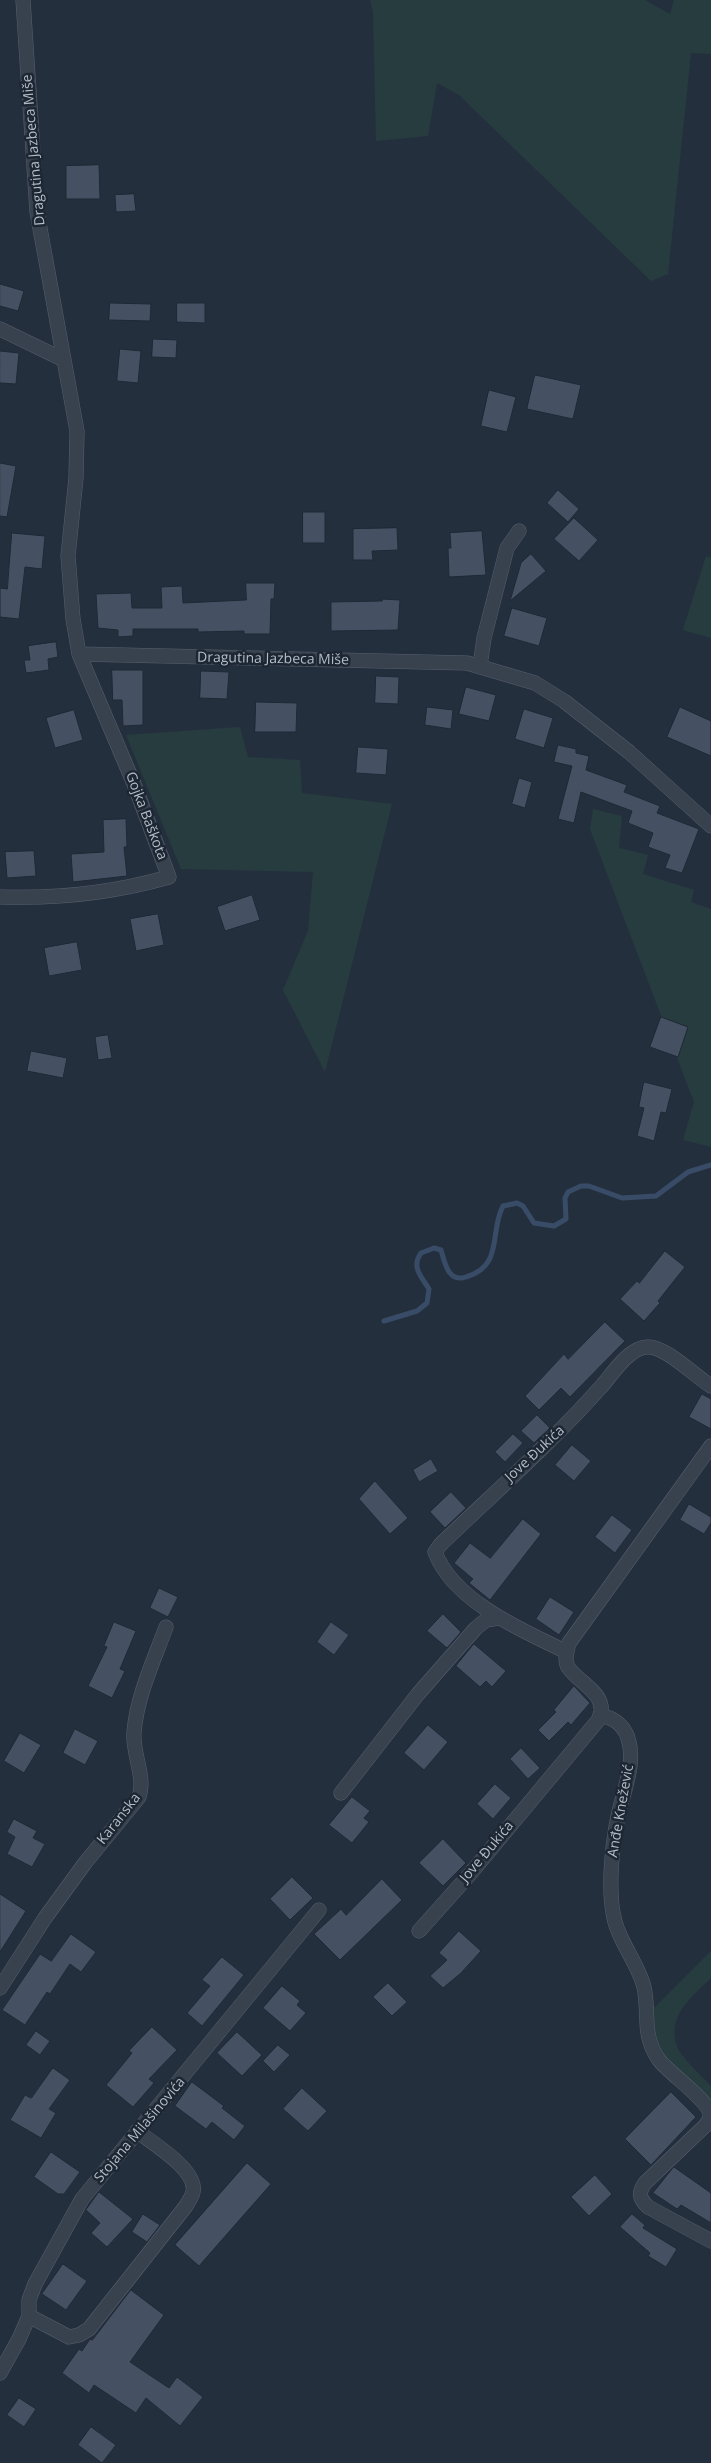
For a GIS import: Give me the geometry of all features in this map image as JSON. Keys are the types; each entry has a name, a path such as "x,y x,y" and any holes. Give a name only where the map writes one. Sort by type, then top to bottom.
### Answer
{"street":[{"name":"Dragutina Jazbeca Miše","path":"23,0 37,212 62,359 77,430 76,478 68,556 73,619 79,654 467,663 480,666 535,683 564,701 629,752 711,826"},
{"path":"0,329 62,359"},
{"path":"480,666 484,638 507,548 519,531"},
{"name":"Gojka Baškota","path":"0,897 54,898 106,892 169,877 134,784 79,654"},
{"name":"Jove Đukića","path":"567,1652 499,1618 461,1589 435,1552 440,1545 572,1420 621,1364 640,1348 649,1346 661,1350 711,1386"},
{"path":"600,1716 601,1704 597,1696 568,1667 567,1652 573,1637 711,1446"},
{"path":"341,1793 418,1694 476,1628 486,1620 499,1618"},
{"name":"Karanska","path":"0,1988 45,1918 84,1863 139,1797 141,1783 134,1751 134,1732 145,1686 166,1627"},
{"name":"Jove Đukića","path":"419,1931 470,1874 600,1716"},
{"name":"Anđe Knežević","path":"600,1716 618,1722 624,1729 629,1742 629,1764 617,1818 612,1864 614,1921 644,1986 647,2033 651,2048 662,2064 705,2103 710,2112 710,2118 706,2124 645,2183 639,2191 640,2200 648,2207 711,2241"},
{"name":"Stojana Milašinovića","path":"0,2372 20,2339 29,2316 29,2300 51,2252 82,2199 319,1910"},
{"path":"29,2316 69,2337 79,2335 89,2329 186,2206 193,2192 192,2180 186,2169 137,2131"}],"green space":[{"path":"370,0 645,0 670,14 674,0 711,0 711,54 691,53 668,274 651,281 459,95 437,83 428,136 376,141 373,12"},
{"path":"706,556 711,558 711,638 683,630"},
{"path":"240,727 248,757 300,760 302,793 392,804 325,1072 283,990 308,931 313,872 181,869 126,735"},
{"path":"593,809 622,816 619,848 648,855 643,874 694,890 691,902 711,909 711,1147 683,1140 694,1102 590,829"},
{"path":"711,1951 711,1978 688,2001 677,2017 675,2037 680,2052 711,2086 711,2104 659,2054 650,2012"}],"building":[{"path":"99,165 100,199 66,199 66,166"},
{"path":"134,194 136,211 116,212 115,195"},
{"path":"0,284 24,291 18,311 0,306"},
{"path":"110,303 151,304 150,321 109,320"},
{"path":"177,303 205,303 205,323 177,322"},
{"path":"153,339 177,340 176,358 152,357"},
{"path":"120,349 141,351 138,383 117,381"},
{"path":"0,351 19,353 16,384 0,383"},
{"path":"535,375 581,385 573,419 527,409"},
{"path":"489,390 516,397 507,432 481,426"},
{"path":"0,463 16,466 7,517 0,516"},
{"path":"558,490 579,509 568,522 547,503"},
{"path":"303,512 325,512 325,543 303,543"},
{"path":"574,518 598,540 579,561 554,539"},
{"path":"397,528 398,550 372,551 373,560 353,560 353,529"},
{"path":"482,531 486,575 449,577 448,548 451,548 450,533"},
{"path":"12,533 45,536 42,569 25,567 19,619 0,617 0,588 7,589"},
{"path":"531,554 546,571 510,601 521,563"},
{"path":"246,583 275,583 274,599 271,599 270,634 244,634 244,631 198,632 198,629 133,629 133,636 118,637 118,630 98,628 96,594 131,593 132,608 162,608 161,587 182,586 183,603 246,600"},
{"path":"382,599 400,600 398,630 331,631 331,602 382,601"},
{"path":"512,608 547,618 539,646 504,636"},
{"path":"56,642 58,657 48,659 49,670 26,673 24,660 30,660 28,646"},
{"path":"112,670 143,670 143,725 123,726 122,700 113,700"},
{"path":"201,671 229,672 227,699 200,698"},
{"path":"376,676 399,677 398,704 375,703"},
{"path":"466,687 496,695 489,721 459,714"},
{"path":"256,702 297,703 296,732 255,732"},
{"path":"427,707 453,710 451,729 425,725"},
{"path":"680,707 711,721 711,756 667,737"},
{"path":"524,709 553,718 544,748 515,739"},
{"path":"74,710 83,740 55,748 46,718"},
{"path":"558,745 576,749 576,753 589,756 586,770 627,785 624,792 660,806 657,813 699,829 682,873 665,868 670,855 648,847 653,833 628,823 632,811 581,792 574,823 558,819 572,766 554,762"},
{"path":"358,747 388,749 386,775 356,773"},
{"path":"519,778 532,782 525,808 512,804"},
{"path":"126,819 127,847 124,847 127,876 73,882 71,854 104,852 103,820"},
{"path":"34,851 36,876 7,878 5,852"},
{"path":"252,895 260,920 225,931 217,907"},
{"path":"158,914 164,945 136,951 130,919"},
{"path":"77,942 82,970 49,976 44,948"},
{"path":"661,1017 688,1027 678,1057 650,1047"},
{"path":"108,1035 112,1058 98,1060 95,1037"},
{"path":"31,1051 67,1058 63,1078 27,1071"},
{"path":"644,1082 672,1089 666,1113 661,1112 654,1141 637,1136 644,1108 639,1107"},
{"path":"665,1251 685,1267 658,1301 660,1303 644,1321 620,1299 637,1281 639,1283"},
{"path":"605,1322 625,1341 570,1397 561,1388 539,1410 525,1396 564,1354 568,1359"},
{"path":"702,1394 711,1399 711,1429 689,1417"},
{"path":"537,1415 550,1428 534,1443 521,1431"},
{"path":"513,1434 523,1443 505,1462 495,1452"},
{"path":"572,1445 591,1461 574,1481 555,1465"},
{"path":"431,1459 438,1471 419,1482 413,1470"},
{"path":"375,1481 408,1518 390,1534 359,1499"},
{"path":"451,1492 466,1508 445,1528 430,1512"},
{"path":"689,1504 711,1517 711,1523 704,1534 680,1520"},
{"path":"612,1515 632,1530 615,1553 595,1537"},
{"path":"523,1519 541,1534 490,1600 469,1583 473,1579 454,1563 470,1543 490,1558"},
{"path":"159,1588 178,1597 168,1617 150,1608"},
{"path":"550,1597 574,1612 559,1635 536,1619"},
{"path":"443,1614 461,1632 447,1648 427,1631"},
{"path":"114,1622 136,1631 120,1669 125,1671 112,1698 88,1686 107,1647 104,1646"},
{"path":"331,1622 349,1635 334,1655 317,1642"},
{"path":"474,1644 506,1671 492,1687 486,1681 480,1687 456,1666"},
{"path":"574,1686 590,1703 571,1725 568,1722 549,1741 538,1730 556,1712 554,1710"},
{"path":"428,1725 448,1742 424,1770 404,1753"},
{"path":"75,1729 98,1741 85,1765 63,1753"},
{"path":"20,1733 41,1745 24,1773 4,1761"},
{"path":"521,1748 540,1768 528,1779 510,1759"},
{"path":"495,1784 511,1798 493,1819 477,1804"},
{"path":"352,1797 370,1811 364,1818 369,1822 352,1843 329,1825"},
{"path":"14,1819 37,1831 33,1838 45,1844 32,1867 7,1854 15,1837 7,1832"},
{"path":"443,1839 466,1863 443,1886 419,1863"},
{"path":"292,1877 313,1898 290,1920 270,1899"},
{"path":"382,1879 402,1900 340,1960 314,1934 341,1909 346,1915"},
{"path":"0,1894 26,1911 0,1952"},
{"path":"459,1931 481,1951 461,1973 443,1988 430,1976 447,1960 439,1953"},
{"path":"71,1934 96,1952 81,1972 70,1964 50,1994 47,1992 25,2025 2,2010 40,1954 51,1961"},
{"path":"222,1957 244,1975 202,2026 187,2013 210,1986 202,1980"},
{"path":"388,1983 407,2002 392,2016 373,1997"},
{"path":"282,1986 300,2001 297,2005 306,2013 290,2031 263,2008"},
{"path":"152,2027 177,2050 149,2079 154,2083 133,2107 106,2085 132,2053 129,2051"},
{"path":"36,2031 50,2041 40,2055 26,2045"},
{"path":"237,2032 262,2055 242,2076 217,2053"},
{"path":"278,2045 290,2055 274,2072 263,2061"},
{"path":"53,2068 70,2080 49,2109 56,2113 41,2138 10,2120 25,2095 31,2098"},
{"path":"192,2082 224,2106 222,2108 245,2126 234,2140 212,2122 206,2129 175,2106"},
{"path":"302,2088 327,2111 308,2131 283,2109"},
{"path":"671,2092 696,2117 651,2165 625,2139"},
{"path":"51,2152 80,2172 64,2194 58,2194 34,2177"},
{"path":"247,2163 271,2184 199,2266 175,2245"},
{"path":"674,2167 711,2193 711,2223 681,2205 677,2209 653,2193"},
{"path":"595,2175 612,2194 589,2216 571,2197"},
{"path":"99,2192 133,2219 107,2247 91,2233 100,2223 86,2210"},
{"path":"143,2214 160,2225 147,2242 132,2232"},
{"path":"632,2214 645,2225 643,2228 677,2249 666,2267 648,2256 650,2253 620,2227"},
{"path":"63,2264 87,2281 66,2310 42,2294"},
{"path":"131,2290 164,2315 130,2362 169,2388 177,2377 203,2397 180,2426 146,2398 136,2413 94,2385 89,2393 62,2373 79,2349 82,2351 90,2339 92,2340"},
{"path":"19,2398 36,2409 24,2427 7,2415"},
{"path":"91,2427 116,2445 102,2463 78,2445"}],"waterway":[{"path":"384,1321 417,1311 427,1303 429,1289 420,1276 417,1267 418,1258 421,1253 434,1248 441,1250 448,1271 451,1275 460,1278 478,1272 486,1265 494,1247 499,1216 503,1206 517,1203 523,1206 534,1223 554,1226 566,1219 565,1198 568,1192 581,1186 589,1186 622,1198 656,1196 688,1172 711,1165"}]}
